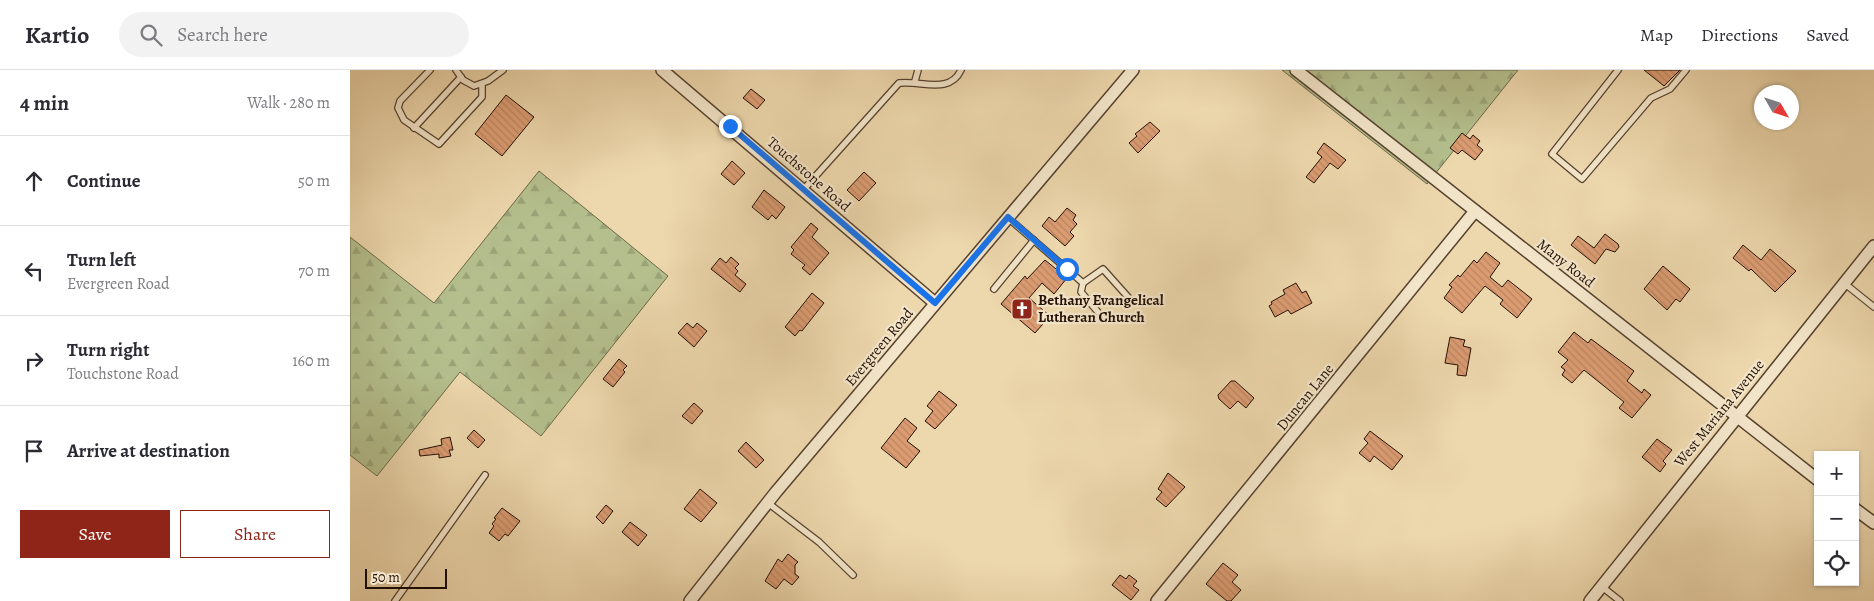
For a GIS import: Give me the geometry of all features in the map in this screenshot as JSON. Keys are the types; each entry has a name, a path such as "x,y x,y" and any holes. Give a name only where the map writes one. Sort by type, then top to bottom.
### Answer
{"street":[{"name":"Touchstone Road","path":"662,70 804,189 935,303"},
{"name":"Evergreen Road","path":"690,601 768,503 1133,70"},
{"name":"Many Road","path":"1296,70 1814,477"},
{"name":"Duncan Lane","path":"1157,601 1475,211"},
{"name":"West Mariana Avenue","path":"1590,601 1736,416 1874,246"},
{"path":"1859,512 1874,523"}],"lane":[{"path":"430,70 400,101 398,108 404,120 440,144 482,97 482,84"},
{"path":"456,70 461,77 474,86 482,84 503,70"},
{"path":"915,81 918,70"},
{"path":"804,189 899,83 915,81 926,84 948,84 957,79 960,70"},
{"path":"1618,71 1552,154 1582,179 1651,98 1670,89 1686,70"},
{"path":"414,128 461,77"},
{"path":"1008,217 1083,282"},
{"path":"994,289 1034,240"},
{"path":"1103,318 1081,292 1083,282 1103,270 1128,297"},
{"path":"1844,283 1874,307"},
{"path":"394,601 485,475"},
{"path":"768,503 825,547 853,575"},
{"path":"1601,586 1620,601"}],"green space":[{"path":"1282,70 1518,70 1427,184"},
{"path":"539,171 668,276 541,436 460,372 377,476 350,455 350,237 434,303"}],"building":[{"path":"1644,70 1680,70 1664,86"},
{"path":"751,89 765,100 757,109 743,98"},
{"path":"506,95 534,117 502,156 475,134"},
{"path":"1150,122 1160,131 1138,153 1129,143 1137,136 1135,134"},
{"path":"1462,133 1470,139 1473,135 1480,141 1477,145 1483,150 1475,160 1462,150 1458,154 1450,148"},
{"path":"1324,143 1346,160 1338,169 1330,163 1314,183 1306,177 1322,157 1317,153"},
{"path":"732,161 745,173 734,185 721,174"},
{"path":"864,172 876,183 859,201 847,190"},
{"path":"764,190 785,207 776,219 772,215 768,220 752,207"},
{"path":"1067,208 1076,215 1073,220 1077,224 1070,232 1074,236 1065,246 1042,226 1049,217 1055,222"},
{"path":"811,223 818,229 812,237 829,253 810,275 802,268 805,265 791,254 794,250 791,247"},
{"path":"1605,234 1618,244 1619,247 1615,252 1606,249 1595,264 1571,245 1578,236 1594,248"},
{"path":"1743,245 1761,260 1770,249 1796,271 1775,292 1751,269 1749,271 1733,258"},
{"path":"1486,252 1500,263 1490,277 1502,287 1508,280 1532,299 1517,318 1500,304 1503,300 1485,286 1462,313 1444,298 1452,287 1449,285 1458,275 1460,277 1474,260 1477,263"},
{"path":"731,257 739,264 735,268 738,271 735,275 746,284 740,292 711,269 720,258 726,263"},
{"path":"1045,260 1067,278 1054,294 1042,283 1029,298 1050,316 1035,333 1001,304 1025,276 1027,279"},
{"path":"1663,266 1690,289 1680,302 1676,299 1667,310 1644,289"},
{"path":"1296,283 1302,293 1306,291 1312,303 1291,314 1288,310 1275,317 1269,306 1272,304 1271,302 1285,294 1283,290"},
{"path":"812,293 824,303 802,331 800,330 795,336 785,327"},
{"path":"687,323 693,328 697,323 707,331 694,347 678,333"},
{"path":"1574,332 1588,343 1591,339 1634,371 1627,381 1642,393 1644,389 1651,395 1632,418 1619,408 1624,402 1584,370 1572,383 1562,375 1565,370 1561,367 1568,360 1558,352"},
{"path":"1450,337 1465,340 1463,346 1471,348 1466,376 1457,375 1458,365 1445,363"},
{"path":"619,359 627,366 623,370 625,372 613,387 603,379"},
{"path":"1231,381 1235,381 1254,398 1246,408 1238,401 1230,409 1219,399 1218,395"},
{"path":"939,391 957,405 935,429 925,421 933,411 927,406"},
{"path":"694,403 703,411 692,424 682,416"},
{"path":"905,418 917,428 907,441 920,451 906,468 881,448"},
{"path":"474,430 485,440 478,448 467,438"},
{"path":"1370,431 1403,456 1392,470 1374,456 1370,462 1359,453 1368,443 1364,439"},
{"path":"450,437 453,450 449,450 451,456 439,458 439,454 420,456 419,450 442,445 441,439"},
{"path":"1657,439 1672,450 1663,461 1666,464 1660,472 1642,457"},
{"path":"746,442 764,460 756,468 738,451"},
{"path":"1168,473 1185,487 1166,507 1156,499 1162,492 1158,489"},
{"path":"700,489 717,503 701,522 684,509"},
{"path":"606,505 613,511 603,524 596,517"},
{"path":"502,508 520,521 508,536 505,534 499,541 489,533 494,526 492,524 496,519 494,518"},
{"path":"630,522 647,535 638,546 622,532"},
{"path":"788,554 798,562 795,565 795,574 799,577 792,585 784,579 776,589 765,581 778,559 782,562"},
{"path":"1223,563 1238,575 1232,582 1241,590 1231,601 1227,601 1206,584"},
{"path":"1120,575 1126,579 1129,575 1137,581 1133,586 1139,590 1131,600 1112,585"}],"place":[{"name":"Bethany Evangelical Lutheran Church","path":"1022,309"}],"route":[{"path":"730,126 935,303 1008,217 1067,269"}]}
